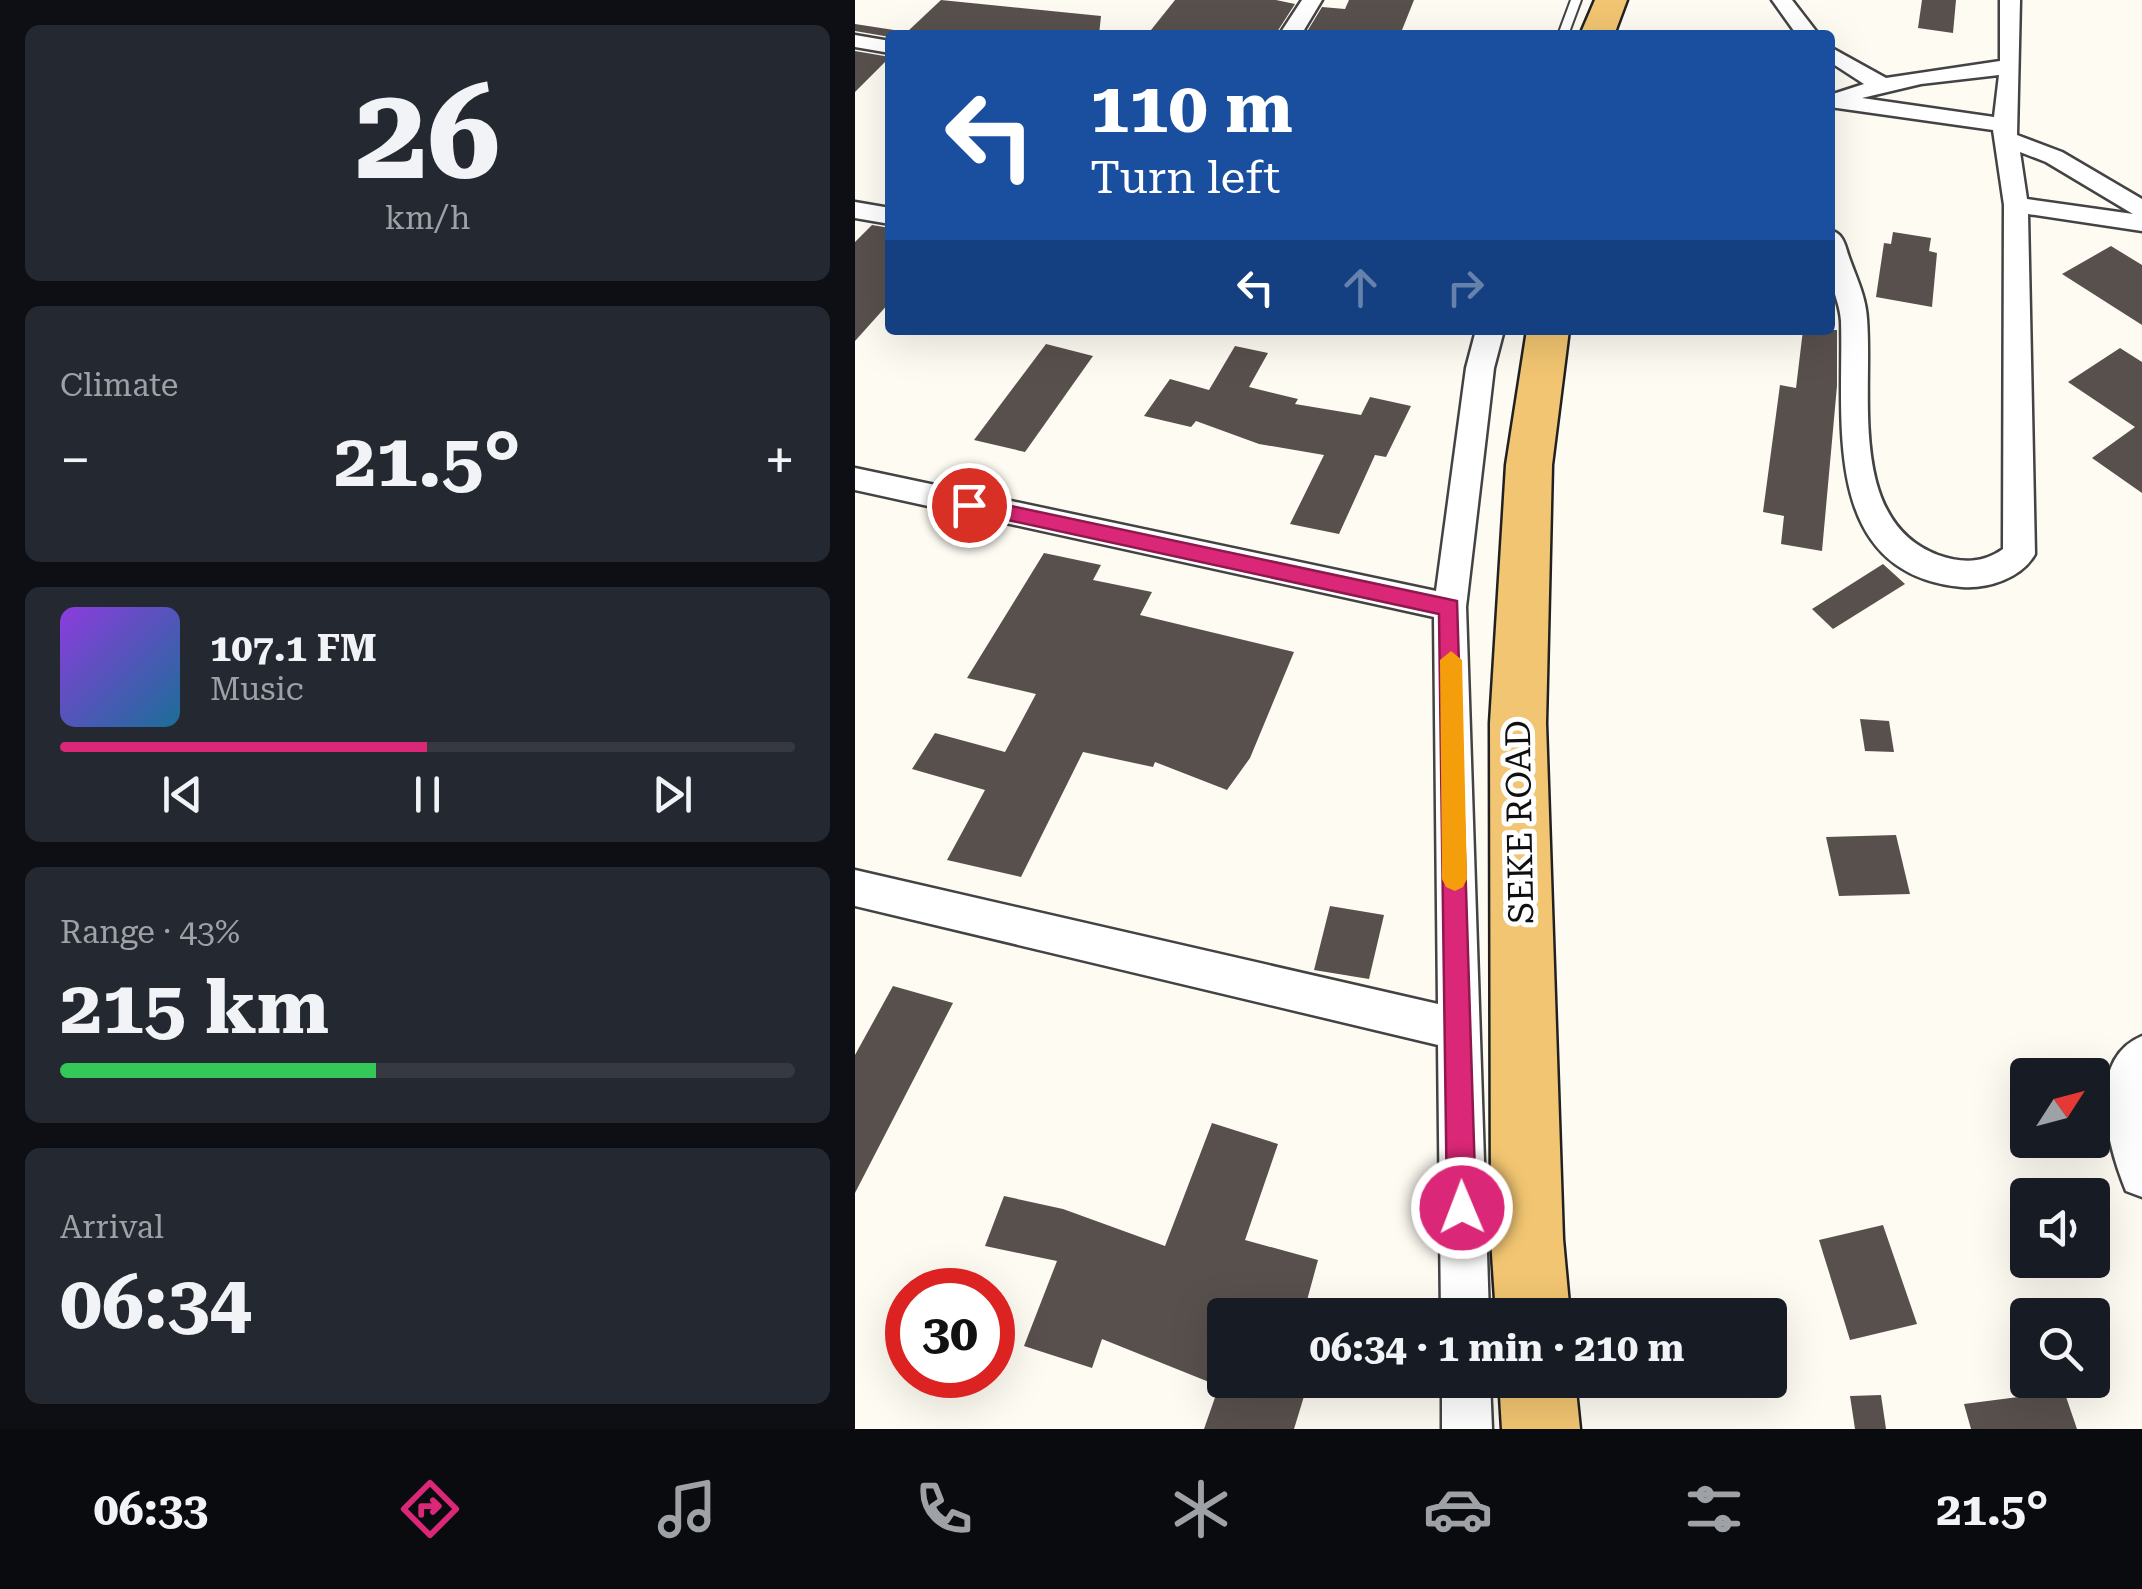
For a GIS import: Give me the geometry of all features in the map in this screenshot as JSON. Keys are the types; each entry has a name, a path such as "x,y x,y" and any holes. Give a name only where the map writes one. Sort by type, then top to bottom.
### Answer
{"main road":[{"path":"1599,30 1611,0"},
{"name":"SEKE ROAD","path":"1533,1298 1518,723 1529,465 1546,335"},
{"path":"1538,1398 1541,1429"}],"street":[{"path":"1294,30 1313,0"},
{"path":"1783,0 1804,30"},
{"path":"1835,254 1854,314 1859,491 1892,547 1921,567 1961,574 2002,570 2019,554 2015,205 2005,132 2011,67 2010,0"},
{"path":"855,41 885,46"},
{"path":"1835,56 1880,84"},
{"path":"1835,100 1880,84 1928,74 2011,67"},
{"path":"1835,102 2005,132 2070,165 2142,210"},
{"path":"2015,205 2142,223"},
{"path":"855,210 885,215"},
{"path":"1465,1298 1449,607 1480,368 1489,335"},
{"path":"855,479 1449,607"},
{"path":"855,888 1457,1030"},
{"path":"2142,1057 2127,1084 2125,1120 2142,1175"},
{"path":"1466,1398 1467,1429"}],"lane":[{"path":"1565,30 1576,0"}],"building":[{"path":"941,0 1101,16 1100,30 909,30"},
{"path":"1175,0 1276,0 1295,4 1278,30 1151,30"},
{"path":"1349,0 1414,0 1402,30 1308,30 1322,7 1345,9"},
{"path":"1922,0 1956,0 1953,33 1918,28"},
{"path":"855,24 894,30 885,30 885,36 855,31"},
{"path":"855,51 885,56 885,62 855,92"},
{"path":"872,225 885,227 885,308 855,341 855,242"},
{"path":"1893,232 1931,238 1929,251 1937,253 1932,307 1876,297 1884,243 1891,244"},
{"path":"2111,246 2142,265 2142,325 2062,274"},
{"path":"1837,330 1837,386 1822,551 1781,544 1784,516 1763,512 1780,385 1796,388 1802,335 1835,335"},
{"path":"1046,344 1093,356 1025,452 974,440"},
{"path":"1235,346 1268,353 1249,387 1298,399 1295,404 1361,415 1370,397 1411,406 1386,457 1375,455 1339,534 1290,524 1324,455 1259,444 1196,421 1191,427 1144,416 1170,379 1209,390"},
{"path":"2120,348 2142,362 2142,493 2092,458 2135,427 2068,382"},
{"path":"1044,553 1101,565 1093,580 1152,592 1140,615 1294,652 1250,758 1227,790 1155,762 1153,767 1083,752 1021,877 947,860 985,790 912,769 935,733 1005,752 1036,694 967,678"},
{"path":"1883,564 1905,584 1833,629 1812,609"},
{"path":"1860,719 1889,721 1894,752 1865,751"},
{"path":"1896,835 1910,894 1839,896 1826,837"},
{"path":"1330,906 1384,915 1369,979 1314,970"},
{"path":"893,986 953,1003 855,1193 855,1055"},
{"path":"1212,1123 1278,1144 1245,1240 1318,1260 1308,1298 1207,1298 1207,1381 1102,1339 1092,1368 1024,1346 1057,1261 985,1246 1004,1196 1063,1209 1165,1246"},
{"path":"1883,1225 1917,1324 1850,1340 1819,1240"},
{"path":"1881,1395 1886,1429 1855,1429 1850,1396"},
{"path":"1215,1398 1303,1398 1294,1429 1204,1429"},
{"path":"2010,1398 2066,1398 2077,1429 1971,1429 1964,1404"}],"slow traffic":[{"path":"1451,660 1455,879"}],"route":[{"path":"969,505 1449,607 1462,1208"}]}
